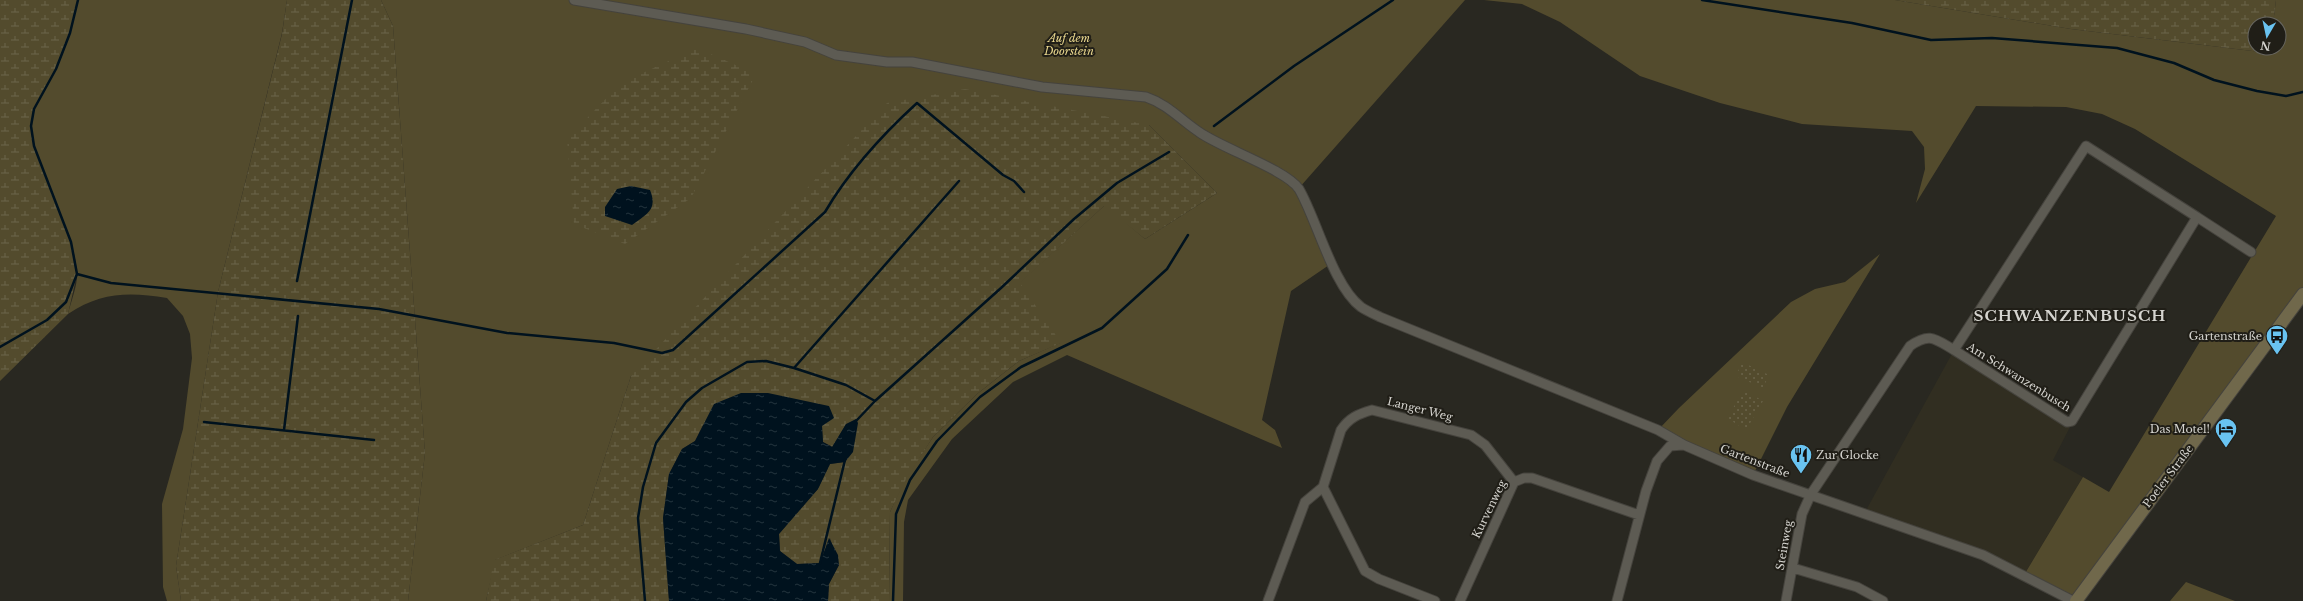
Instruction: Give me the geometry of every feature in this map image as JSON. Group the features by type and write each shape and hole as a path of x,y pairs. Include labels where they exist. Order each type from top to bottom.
{"main road":[{"name":"Poeler Straße","path":"2074,601 2303,294"}],"street":[{"name":"Gartenstraße","path":"574,0 746,29 805,42 836,55 886,62 912,62 1042,87 1146,97 1160,101 1200,133 1288,178 1299,188 1332,263 1347,290 1361,307 1380,317 1658,430 1684,445 1753,475 1983,555 2074,601"},
{"name":"Am Schwanzenbusch","path":"1954,350 2086,146 2251,252"},
{"name":"Am Schwanzenbusch","path":"1811,494 1910,346 1922,338 1933,337 2067,422 2072,421 2197,217"},
{"name":"Langer Weg","path":"1323,487 1341,430 1347,422 1358,414 1372,410 1471,435 1485,445 1514,482"},
{"path":"1617,601 1639,515 1657,460 1670,446 1684,445"},
{"name":"Kurvenweg","path":"1460,601 1514,482 1524,478 1532,478 1639,515"},
{"path":"1268,601 1305,502 1323,487 1365,571 1379,579 1434,601"},
{"name":"Steinweg","path":"1786,601 1802,514 1811,494"},
{"path":"1793,568 1857,588 1883,601"}],"shaded area":[{"path":"1954,350 2067,422 2070,427 2053,460 2083,477 2024,575 1864,514"}],"green space":[{"path":"0,0 78,0 70,33 56,69 34,109 31,126 37,154 71,242 77,274 68,314 0,381"},
{"path":"78,0 287,0 282,33 218,292 176,566 181,601 167,601 163,587 162,504 183,429 192,358 190,334 183,316 167,298 140,295 116,296 92,301 68,314 77,277 74,254 69,235 39,163 34,145 31,127 33,112 56,69 63,52 72,27"},
{"path":"287,0 381,0 393,26 425,453 408,601 181,601 176,566 218,292 282,34"},
{"name":"Auf dem Doorstein","path":"381,0 1465,0 1299,188 1332,263 1291,291 1262,420 1275,430 1282,448 1067,355 1013,382 952,439 908,500 904,522 903,601 889,601 890,512 905,479 933,437 977,394 1019,361 1060,343 1019,283 1105,205 1145,239 1217,193 1149,125 631,376 583,525 495,560 486,601 408,601 425,453 393,26"},
{"path":"1484,0 1895,0 2071,29 2247,50 2247,56 2287,56 2287,16 2274,16 2276,0 2303,0 2303,287 2194,441 2076,601 2024,575 2083,477 2109,492 2276,216 2135,129 2102,114 2066,107 1976,106 1916,203 1925,169 1924,147 1912,131 1802,124 1720,103 1640,76 1560,22 1522,4"},
{"path":"1895,0 2276,0 2274,16 2247,16 2247,50 2071,29"},
{"path":"697,48 756,74 691,198 625,244 574,224 567,139 621,83"},
{"path":"965,89 1149,125 1217,193 1145,239 1104,206 1020,283 1061,343 1019,361 977,394 933,437 906,479 890,512 889,601 828,601 829,584 839,565 830,538 820,563 797,564 780,551 779,534 818,489 830,464 845,462 846,424 833,447 823,442 822,426 703,425 695,441 682,449 669,474 663,518 669,601 486,601 494,560 583,525 631,376 887,103"},
{"path":"1880,254 1787,407 1753,475 1658,430 1679,408 1791,302 1815,289 1845,282"},
{"path":"1742,362 1769,375 1763,388 1736,376"},
{"path":"1744,390 1763,401 1746,430 1727,418"},
{"path":"2186,582 2235,601 2170,601"}],"water":[{"path":"631,186 650,190 653,202 650,211 632,225 605,216 605,207 617,189"},
{"path":"741,393 768,393 829,406 834,418 822,426 823,442 832,447 846,424 856,419 858,423 853,452 845,462 830,464 818,489 779,534 780,551 797,564 820,563 829,538 838,555 839,565 829,584 828,601 669,601 663,518 669,474 682,449 695,441 714,404"}],"waterway":[{"path":"0,347 47,320 66,302 77,274 71,242 34,146 31,126 34,109 56,69 70,33 78,0"},
{"path":"297,281 352,0"},
{"path":"1214,126 1294,66 1393,0"},
{"path":"1702,0 1852,23 1931,40 1992,38 2117,48 2174,63 2214,80 2257,91 2286,96 2303,92"},
{"path":"77,274 111,283 379,309 507,333 614,343 662,353 673,350 825,212 855,168 891,128 917,103 1003,175 1014,181 1024,192"},
{"path":"856,421 875,401 1001,288 1074,219 1117,183 1169,152"},
{"path":"794,368 959,181"},
{"path":"893,601 896,514 910,480 937,441 980,397 1021,367 1102,328 1167,269 1188,235"},
{"path":"284,430 298,316"},
{"path":"645,601 638,518 643,487 656,443 686,402 702,388 747,362 766,361 794,368 846,385 875,401"},
{"path":"204,422 374,440"},
{"path":"820,563 845,460"}],"place":[{"name":"Gartenstraße","path":"2277,356"},
{"name":"Das Motel!","path":"2226,448"},
{"name":"Zur Glocke","path":"1801,474"}],"district":[{"name":"SCHWANZENBUSCH","path":"2070,316"}]}
